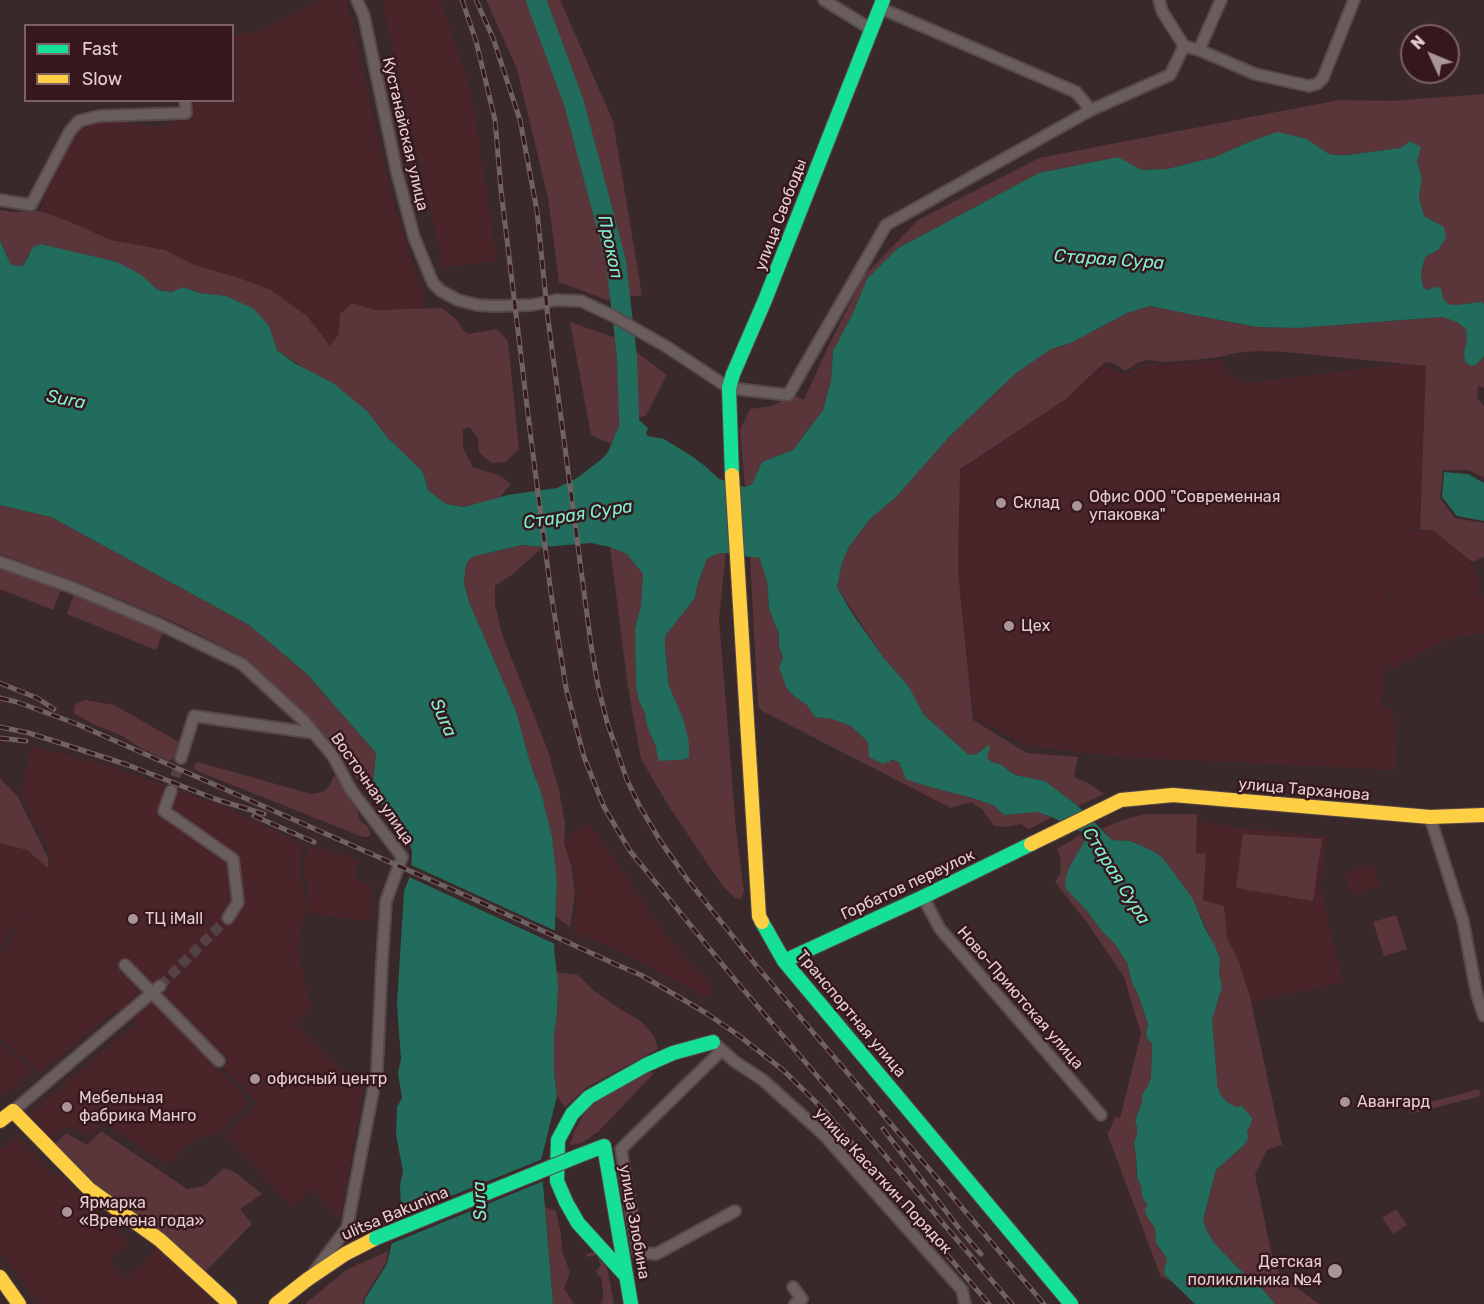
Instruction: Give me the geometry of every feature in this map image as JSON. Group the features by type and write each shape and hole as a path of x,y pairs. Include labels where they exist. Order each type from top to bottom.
{"main road":[{"name":"улица Свободы","path":"730,445 729,388 733,374 769,289 881,4"},
{"name":"Транспортная улица","path":"730,445 759,916 784,961 1071,1304"},
{"name":"улица Тарханова","path":"1045,838 1121,801 1173,795 1430,817 1484,815"},
{"name":"Горбатов переулок","path":"784,961 1045,838"},
{"path":"626,1276 578,1223 566,1202 557,1180 558,1140 572,1114 589,1097 646,1065 673,1053 717,1046"},
{"path":"0,1121 13,1111 89,1189 160,1240 230,1304"},
{"name":"ulitsa Bakunina","path":"276,1304 345,1254 376,1238 604,1146"},
{"name":"улица Злобина","path":"604,1146 631,1304"},
{"path":"0,1277 19,1304"}],"street":[{"name":"Кустанайская улица","path":"357,0 364,16 397,173 414,237 433,283 441,291 458,300 477,305 522,306 556,300 581,301 633,327 729,388"},
{"path":"824,0 872,29"},
{"path":"1158,0 1162,12 1184,46 1255,74 1309,86 1317,84 1323,78 1354,0"},
{"path":"1199,50 1221,0"},
{"path":"881,4 1076,92 1091,110"},
{"path":"729,388 788,395 886,225 1091,110 1170,75 1184,46"},
{"path":"0,200 32,205 70,131 78,121 99,117 186,113 185,102"},
{"name":"Восточная улица","path":"0,562 71,587 159,624 242,664 314,733 333,756 351,790 402,857 386,901 377,1070 347,1228 308,1279"},
{"path":"181,758 194,716 314,733"},
{"path":"171,791 164,810 233,858 238,902 228,918"},
{"path":"1430,817 1463,921 1477,995 1484,1016"},
{"name":"Ново-Приютская улица","path":"923,897 940,929 1101,1115"},
{"path":"125,965 156,989 219,1061"},
{"path":"13,1111 156,989"},
{"path":"717,1046 621,1149 638,1252 656,1254 735,1211"},
{"name":"улица Касаткин Порядок","path":"717,1046 734,1061 763,1080 824,1135 962,1290 965,1304"},
{"path":"793,1287 802,1299 795,1304"}],"shaded area":[{"path":"322,0 346,0 390,189 425,303 425,309 375,310 352,303 340,314 339,334 331,347 322,337 236,277 194,265 165,250 111,240 40,211 45,193 68,146 86,123 122,121 155,127 191,117 189,102 234,102 234,36 260,30"},
{"path":"382,0 440,0 471,91 497,261 444,268"},
{"path":"486,0 560,0 613,121 642,295 607,300 559,282 548,198 517,69"},
{"path":"1484,94 1484,304 1481,302 1448,304 1435,287 1427,290 1423,287 1421,273 1425,257 1438,250 1434,221 1424,217 1419,197 1422,178 1417,161 1420,147 1411,141 1402,148 1347,155 1329,154 1307,139 1249,142 1215,157 1167,169 1142,170 1118,157 1039,173 898,248 867,279 853,313 833,351 831,380 823,410 793,450 762,462 752,484 745,487 740,430 750,409 772,406 793,395 804,400 864,276 918,220 1039,158 1339,100 1391,101"},
{"path":"0,210 40,211 111,240 165,250 194,265 271,290 307,316 330,346 339,334 340,314 352,303 375,310 442,308 469,334 497,329 508,341 519,449 506,462 492,463 479,453 478,438 469,427 463,429 463,448 473,467 501,476 511,484 499,498 464,507 446,504 428,490 423,472 387,437 368,412 277,350 269,326 226,296 199,293 183,287 172,292 157,290 140,274 41,244 28,254 23,266 10,265 0,241"},
{"path":"1150,306 1257,327 1298,328 1442,317 1457,322 1466,329 1465,362 1471,366 1476,365 1484,356 1484,388 1478,385 1477,398 1484,406 1484,478 1469,470 1443,470 1440,498 1455,518 1484,523 1484,557 1472,562 1434,531 1420,529 1426,366 1258,351 1194,360 1164,362 1147,360 1123,370 1110,362 1104,363 1065,400 960,469 958,572 973,720 1027,753 1078,757 1074,777 1104,794 1078,806 1045,781 1015,775 1000,764 992,762 987,758 985,747 977,754 969,755 924,715 909,687 883,657 837,587 842,563 849,547 870,519 896,497 950,436 1015,374 1051,349 1071,343 1127,313"},
{"path":"570,322 619,339 667,375 646,415 624,421 611,444 591,435"},
{"path":"1221,360 1231,375 1243,383 1433,361 1418,529 1396,530 1390,593 1381,704 1393,710 1397,770 1123,757 1028,746 975,718 959,572 961,470 1065,401 1103,367 1113,368 1121,374 1129,373 1148,363 1162,365"},
{"path":"0,505 51,517 249,625 307,674 376,753 373,783 378,800 361,785 347,764 298,707 240,655 174,622 98,590 0,554"},
{"path":"1397,530 1434,531 1473,565 1484,599 1484,633 1448,639 1385,672"},
{"path":"522,545 543,547 513,574 495,586 495,604 502,634 548,751 559,790 565,824 564,844 571,864 575,894 570,927 556,917 557,883 541,792 531,766 516,711 469,602 464,583 466,564 470,559"},
{"path":"610,547 627,554 643,574 641,605 635,629 636,686 660,761 689,758 669,686 665,636 695,598 707,559 716,554 726,553 719,618 736,830 744,891 741,899 735,898 722,885 670,808 641,759 628,687"},
{"path":"750,557 759,557 767,581 769,608 779,633 779,646 787,689 807,705 815,717 832,719 851,726 868,742 870,757 899,762 907,779 993,805 1004,815 1037,812 1052,817 1029,829 1021,824 1007,827 994,826 982,809 971,802 951,808 758,707"},
{"path":"0,566 61,590 53,610 0,589"},
{"path":"74,594 164,630 156,650 67,614"},
{"path":"85,700 114,705 179,742 180,749 173,759 168,761 122,736 93,724 75,714 76,704"},
{"path":"31,746 112,767 223,806 303,844 299,866 306,904 297,948 311,1008 297,1025 363,1090 340,1220 312,1188 291,1207 225,1134 257,1103 223,1067 228,1059 153,988 127,1011 116,1011 39,1072 0,1037 0,960 2,952 45,875 0,949 0,843 27,850 49,868 50,853 21,796"},
{"path":"198,762 311,794 323,792 330,785 333,777 337,776 355,804 360,820 368,827 371,834 363,837 197,771 193,767"},
{"path":"0,778 18,797 48,858 48,868 27,850 0,843"},
{"path":"1147,814 1197,814 1196,853 1206,854 1203,900 1224,906 1227,938 1239,962 1250,997 1282,1145 1267,1150 1255,1175 1272,1256 1280,1275 1319,1304 1275,1304 1259,1285 1239,1269 1214,1243 1203,1220 1216,1170 1243,1146 1252,1118 1227,1102 1217,1085 1212,1020 1222,987 1219,972 1220,959 1193,899 1163,858 1130,841 1112,840 1102,828"},
{"path":"1177,817 1234,827 1327,837 1320,886 1343,982 1240,1005 1221,930 1195,873"},
{"path":"589,823 666,935 715,989 706,997 573,931 578,895 573,864 566,843 568,835"},
{"path":"1084,833 1085,841 1068,870 1066,888 1115,944 1128,965 1132,983 1148,1024 1147,1038 1152,1044 1151,1077 1142,1095 1142,1103 1135,1123 1137,1126 1134,1144 1136,1170 1142,1196 1155,1228 1156,1243 1166,1257 1165,1275 1173,1282 1161,1277 1107,1133 1114,1117 1119,1118 1121,1115 1141,1034 1124,977 1088,924 1055,882 1060,874 1061,859 1057,849"},
{"path":"1243,834 1322,839 1313,901 1236,888"},
{"path":"308,846 350,857 358,863 355,879 371,885 370,922 307,912 308,890 304,868"},
{"path":"1373,863 1380,887 1352,895 1345,872"},
{"path":"1396,915 1407,949 1384,956 1373,922"},
{"path":"556,972 578,975 593,990 641,1021 654,1036 658,1049 587,1087 565,1107 557,1096 554,1073 558,985"},
{"path":"149,996 250,1103 217,1134 193,1140 172,1161 162,1163 104,1122 88,1138 66,1125 49,1143 28,1116 135,1025 131,1012"},
{"path":"0,1043 33,1071 0,1098"},
{"path":"649,1072 654,1073 599,1131 582,1143 570,1145 575,1130 587,1109"},
{"path":"1479,1089 1481,1096 1410,1114 1408,1108"},
{"path":"101,1131 187,1189 204,1186 224,1168 236,1173 262,1194 240,1209 252,1224 206,1271 83,1175 54,1145 66,1133 87,1145"},
{"path":"17,1135 54,1177 59,1173 129,1242 109,1261 126,1279 138,1269 156,1247 216,1304 39,1304 0,1251 0,1150"},
{"path":"545,1207 556,1211 562,1252 570,1272 564,1288 574,1304 553,1304"},
{"path":"1396,1209 1407,1225 1393,1234 1382,1218"},
{"path":"388,1251 386,1263 364,1298 363,1304 305,1304 346,1270"},
{"path":"597,1251 604,1258 614,1304 601,1304 603,1291 601,1278 595,1271 601,1266 597,1255 588,1257 586,1254"}],"water":[{"path":"1277,132 1307,139 1329,154 1337,155 1401,148 1410,141 1421,147 1417,161 1422,178 1419,197 1424,216 1444,227 1446,238 1438,250 1425,257 1421,273 1423,287 1427,290 1435,287 1441,288 1443,299 1448,304 1481,302 1484,304 1484,356 1476,365 1471,366 1465,362 1466,329 1457,322 1442,317 1298,328 1257,327 1150,306 1127,313 1071,343 1051,349 1015,374 950,436 896,497 870,519 849,547 842,563 837,587 883,657 909,687 924,715 969,755 977,754 988,745 990,747 987,758 992,762 1000,764 1015,775 1045,781 1078,806 1112,840 1130,841 1163,858 1193,899 1220,959 1219,972 1222,987 1212,1020 1217,1085 1227,1102 1236,1107 1242,1106 1252,1118 1247,1132 1248,1139 1216,1170 1203,1220 1214,1243 1239,1269 1259,1285 1275,1304 1195,1304 1165,1275 1166,1257 1156,1243 1155,1228 1145,1211 1147,1205 1137,1178 1134,1143 1137,1134 1135,1123 1142,1103 1142,1095 1151,1077 1152,1044 1147,1038 1148,1024 1132,983 1128,965 1115,944 1066,889 1068,870 1085,841 1084,833 1037,812 1004,815 993,805 906,779 899,762 892,760 883,764 869,757 868,742 851,726 832,719 815,717 807,705 787,689 779,667 783,658 779,646 779,633 769,608 767,581 759,557 726,553 716,554 707,559 695,598 665,636 669,686 684,721 689,744 689,758 659,761 636,686 635,629 641,605 643,574 627,554 591,543 543,547 522,545 475,556 466,564 464,583 469,602 516,711 552,837 557,883 554,949 558,985 554,1073 557,1096 541,1160 553,1304 364,1304 387,1264 401,1204 400,1185 403,1171 396,1135 397,1107 402,1098 398,1073 401,1059 397,1004 404,891 411,874 412,851 407,836 400,823 378,800 373,783 376,753 307,674 249,625 51,517 0,505 0,241 11,265 23,266 33,247 41,244 117,262 140,274 158,290 172,292 183,287 199,293 226,296 254,309 269,326 277,350 296,364 333,383 368,412 387,437 423,472 428,490 446,504 464,507 508,495 557,488 577,478 603,458 624,421 634,420 639,420 648,428 646,434 648,436 664,439 693,457 719,479 745,487 752,484 762,462 793,450 823,410 831,380 833,351 853,313 867,279 898,248 1039,173 1118,157 1142,170 1167,169 1215,157"},
{"path":"1444,472 1468,474 1484,483 1484,521 1457,516 1442,497"}],"pier":[{"path":"409,864 558,932 557,945 407,876"},
{"path":"545,1158 546,1180 388,1245 394,1219"}],"waterway":[{"name":"Прокоп","path":"536,0 574,103 616,262 627,357 630,446"}],"tunnel":[{"path":"171,791 181,758"},
{"path":"160,986 228,918"}],"railway":[{"path":"462,0 476,41 495,120 501,190 531,439 566,688 584,757 604,807 630,851 736,981 1012,1304"},
{"path":"476,0 493,38 520,120 537,211 548,319 591,645 607,722 627,780 661,842 687,879 755,964 1044,1304"},
{"path":"0,683 37,698 54,709"},
{"path":"0,698 77,724 469,897 641,975 706,1013 783,1070 824,1110 989,1304"},
{"path":"0,727 29,733 128,765 215,799 264,814"},
{"path":"0,738 26,741"},
{"path":"254,816 314,842"},
{"path":"883,1129 981,1254"}],"traffic: fast":[{"path":"732,475 729,388 733,374 765,300 883,0"},
{"path":"784,961 1031,844"},
{"path":"762,922 784,961 1071,1304"},
{"path":"626,1276 578,1223 566,1202 557,1181 558,1140 572,1114 589,1097 646,1065 673,1053 713,1042"},
{"path":"578,1156 604,1146 631,1304"},
{"path":"376,1238 578,1156"}],"traffic: slow":[{"path":"732,475 759,916 762,922"},
{"path":"1031,844 1121,800 1173,795 1430,817 1484,815"},
{"path":"0,1121 13,1111 89,1189 160,1240 230,1304"},
{"path":"276,1304 345,1254 376,1238"},
{"path":"0,1277 19,1304"}],"place":[{"name":"Склад","path":"1001,503"},
{"name":"Офис ООО \"Современная упаковка\"","path":"1077,506"},
{"name":"Цех","path":"1009,626"},
{"name":"ТЦ iMall","path":"133,919"},
{"name":"офисный центр","path":"255,1079"},
{"name":"Авангард","path":"1345,1102"},
{"name":"Мебельная фабрика Манго","path":"67,1107"},
{"name":"Ярмарка «Времена года»","path":"67,1212"},
{"name":"Детская поликлиника №4","path":"1335,1271"}],"water label":[{"name":"Старая Сура","path":"1109,260"},
{"name":"Sura","path":"66,400"},
{"name":"Старая Сура","path":"578,515"},
{"name":"Sura","path":"443,718"},
{"name":"Старая Сура","path":"1116,876"},
{"name":"Sura","path":"480,1201"}]}
